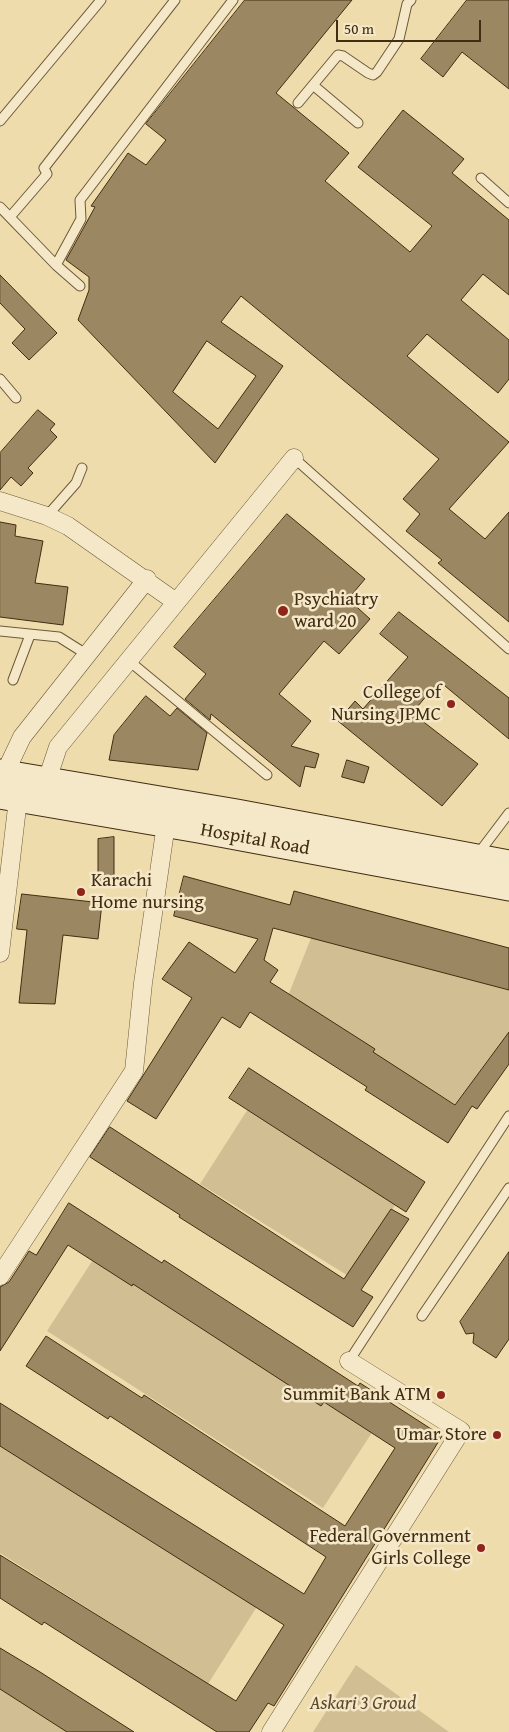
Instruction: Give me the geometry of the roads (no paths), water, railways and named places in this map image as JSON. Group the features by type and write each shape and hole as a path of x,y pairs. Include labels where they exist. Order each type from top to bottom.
{"main road":[{"name":"Hospital Road","path":"6,785 47,780 237,812 509,864"},
{"name":"Hospital Road","path":"6,785 166,824 509,888"}],"street":[{"path":"47,780 58,747 294,458"},
{"path":"0,501 46,516 68,526 147,579 176,602"},
{"path":"0,953 6,785 22,737 147,579"},
{"path":"0,1276 134,1071 143,983 166,824"},
{"path":"271,1732 461,1431 349,1361"}],"lane":[{"path":"0,121 101,0"},
{"path":"10,217 47,174 44,168 175,0"},
{"path":"56,265 81,219 80,200 233,0"},
{"path":"298,103 338,55 343,56 372,75 377,72 399,39 406,1"},
{"path":"313,85 358,123"},
{"path":"481,178 509,203"},
{"path":"0,207 56,265 80,286"},
{"path":"0,378 16,398"},
{"path":"294,458 509,649"},
{"path":"46,516 76,483 82,468"},
{"path":"0,631 65,639 86,654"},
{"path":"13,680 30,634"},
{"path":"128,660 267,775"},
{"path":"476,857 509,813"},
{"path":"349,1361 509,1116"},
{"path":"422,1316 509,1188"}],"place":[{"name":"Psychiatry ward 20","path":"283,611"},
{"name":"College of Nursing JPMC","path":"451,704"},
{"name":"Karachi Home nursing","path":"81,892"},
{"name":"Summit Bank ATM","path":"441,1395"},
{"name":"Umar Store","path":"497,1435"},
{"name":"Federal Government Girls College","path":"481,1548"}],"park label":[{"name":"Askari 3 Groud","path":"363,1704"}]}
